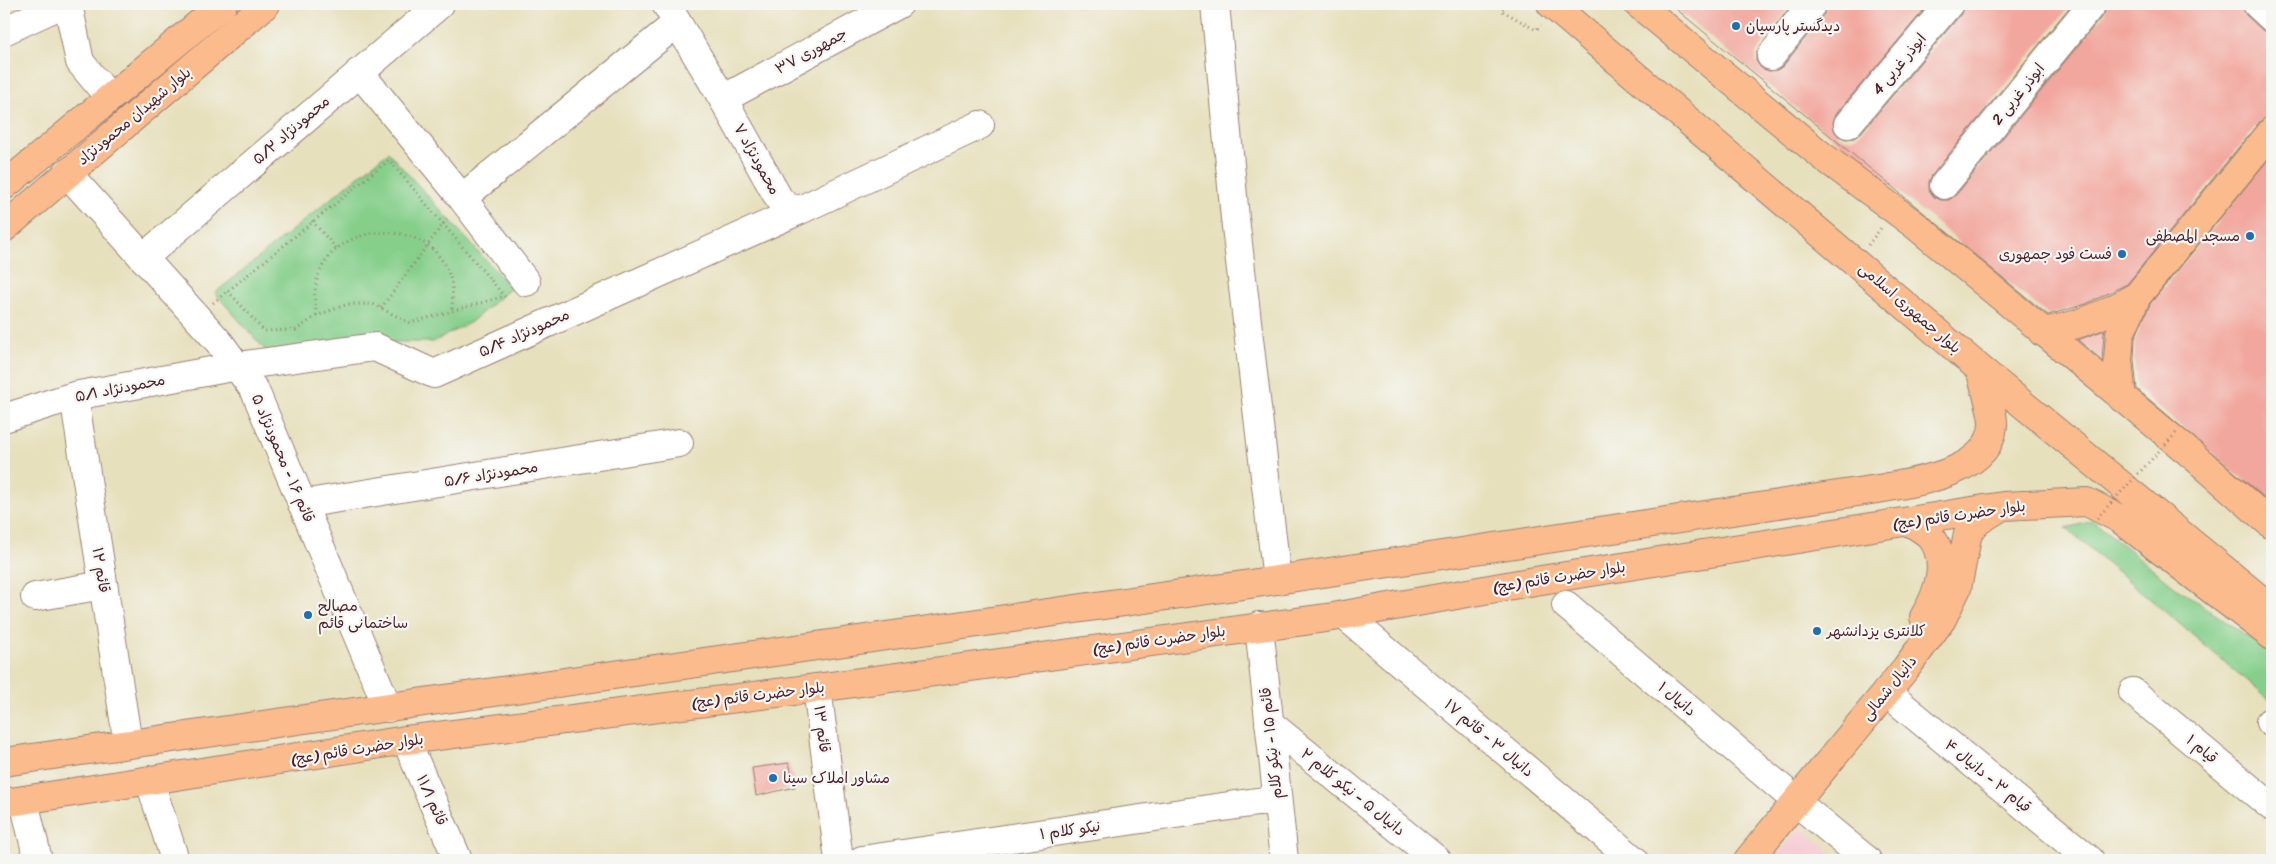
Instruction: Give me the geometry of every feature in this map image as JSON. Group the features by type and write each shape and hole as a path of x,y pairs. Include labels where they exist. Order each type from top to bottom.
{"main road":[{"name":"بلوار شهیدان محمودنژاد","path":"4,186 223,4"},
{"name":"بلوار شهیدان محمودنژاد","path":"4,228 266,4"},
{"name":"بلوار جمهوری اسلامی","path":"1551,4 1980,369 2272,609"},
{"path":"1638,4 1822,155 1896,211 2272,525"},
{"path":"2122,398 2118,360 2120,334 2137,296 2272,131"},
{"path":"2042,332 2072,328 2099,317 2137,296"},
{"path":"4,762 1250,584 1884,488 1941,477 1969,462 1988,446 1993,424 1980,369"},
{"name":"بلوار حضرت قائم (عج)","path":"14,802 406,740 817,688 1344,615 1535,581 2003,506 2087,502 2120,520 2272,636"},
{"name":"دانیال شمالی","path":"1748,860 1792,797 1896,661 1924,631 1942,619 1957,588 1968,533 1978,521 2003,506"},
{"name":"دانیال شمالی","path":"1731,860 1792,797 1886,692 1924,631 1942,572 1938,550 1930,536 1909,521"},
{"path":"1250,584 1259,626"},
{"path":"388,708 406,740"}],"street":[{"path":"4,31 62,4"},
{"path":"68,4 80,62 109,97"},
{"name":"محمودنژاد ۵/۲","path":"143,258 440,4"},
{"name":"جمهوری ۳۷","path":"723,99 899,4"},
{"path":"1215,4 1235,218 1277,580"},
{"path":"1771,56 1812,4"},
{"name":"ابوذر غربی 4","path":"1848,124 1949,4"},
{"name":"ابوذر غربی 2","path":"1944,185 2092,4"},
{"path":"2257,4 2272,18"},
{"path":"462,198 671,13"},
{"name":"محمودنژاد ۷","path":"671,13 723,99 779,199 787,207 800,210"},
{"path":"359,72 462,198 516,289"},
{"path":"800,210 980,125"},
{"name":"قائم ۱۶ - محمودنژاد ۵","path":"67,173 197,316 238,366 255,391 388,708"},
{"name":"محمودنژاد ۵/۴","path":"238,366 375,347 434,374 800,210"},
{"name":"محمودنژاد ۵/۱","path":"4,418 74,396 238,366"},
{"name":"قائم ۱۲","path":"74,396 128,744"},
{"name":"محمودنژاد ۵/۶","path":"302,504 679,443"},
{"path":"35,597 103,585"},
{"name":"دانیال ۱","path":"1566,605 1867,860"},
{"name":"دانیال ۳ - قائم ۱۷","path":"1344,615 1634,860"},
{"name":"قائم ۱۵ - نیکو کلام","path":"1259,626 1284,860"},
{"name":"قائم ۱۳","path":"817,688 839,860"},
{"name":"قیام ۳ - دانیال ۴","path":"1886,692 2090,860"},
{"name":"قیام ۱","path":"2133,692 2272,807"},
{"name":"دانیال ۵ - نیکو کلام ۲","path":"1269,723 1437,860"},
{"name":"قائم ۱۱/۱","path":"406,740 458,860"},
{"path":"150,782 175,860"},
{"name":"نیکو کلام ۱","path":"862,860 1277,799"},
{"path":"14,802 38,860"}],"path":[{"path":"1506,4 1501,10 1536,30"},
{"path":"197,316 389,160 443,223 516,289 410,323 373,304 348,304 316,316 296,330 264,331 228,291"},
{"path":"381,308 462,198"},
{"path":"1855,261 1896,211"},
{"path":"312,221 337,249"},
{"path":"316,316 315,292 322,268 337,249 357,236 381,231 405,234 426,245 443,263 452,285 452,310"},
{"path":"2097,518 2177,432"}],"shaded area":[{"path":"1800,827 1840,860 1772,860"}],"green space":[{"path":"388,152 511,288 471,322 433,342 330,342 267,352 215,293"},
{"path":"2093,521 2177,588 2272,653 2272,702 2066,528"}],"building":[{"name":"فست فود جمهوری","path":"1670,4 1792,4 1756,53 1756,61 1761,68 1769,71 1777,70 1783,66 1824,14 1827,4 1929,4 1836,114 1833,122 1834,130 1838,136 1846,139 1854,138 1860,134 1961,14 1964,4 2072,4 1932,175 1929,182 1929,190 1934,197 1941,200 1949,200 1956,195 2104,14 2107,4 2242,4 2246,15 2262,30 2272,33 2272,116 2260,121 2127,284 2086,304 2048,315"},
{"path":"2272,155 2272,504 2137,389 2134,360 2135,338 2150,304"},
{"path":"2105,330 2104,333 2102,360 2078,340"},
{"name":"مشاور املاک سینا","path":"789,763 795,787 756,796 752,768"}],"place":[{"name":"دیدگستر پارسیان","path":"1736,26"},
{"name":"مسجد المصطفی","path":"2250,236"},
{"name":"فست فود جمهوری","path":"2122,254"},
{"name":"مصالح ساختمانی قائم","path":"308,615"},
{"name":"کلانتری یزدانشهر","path":"1817,631"},
{"name":"مشاور املاک سینا","path":"773,778"}]}
